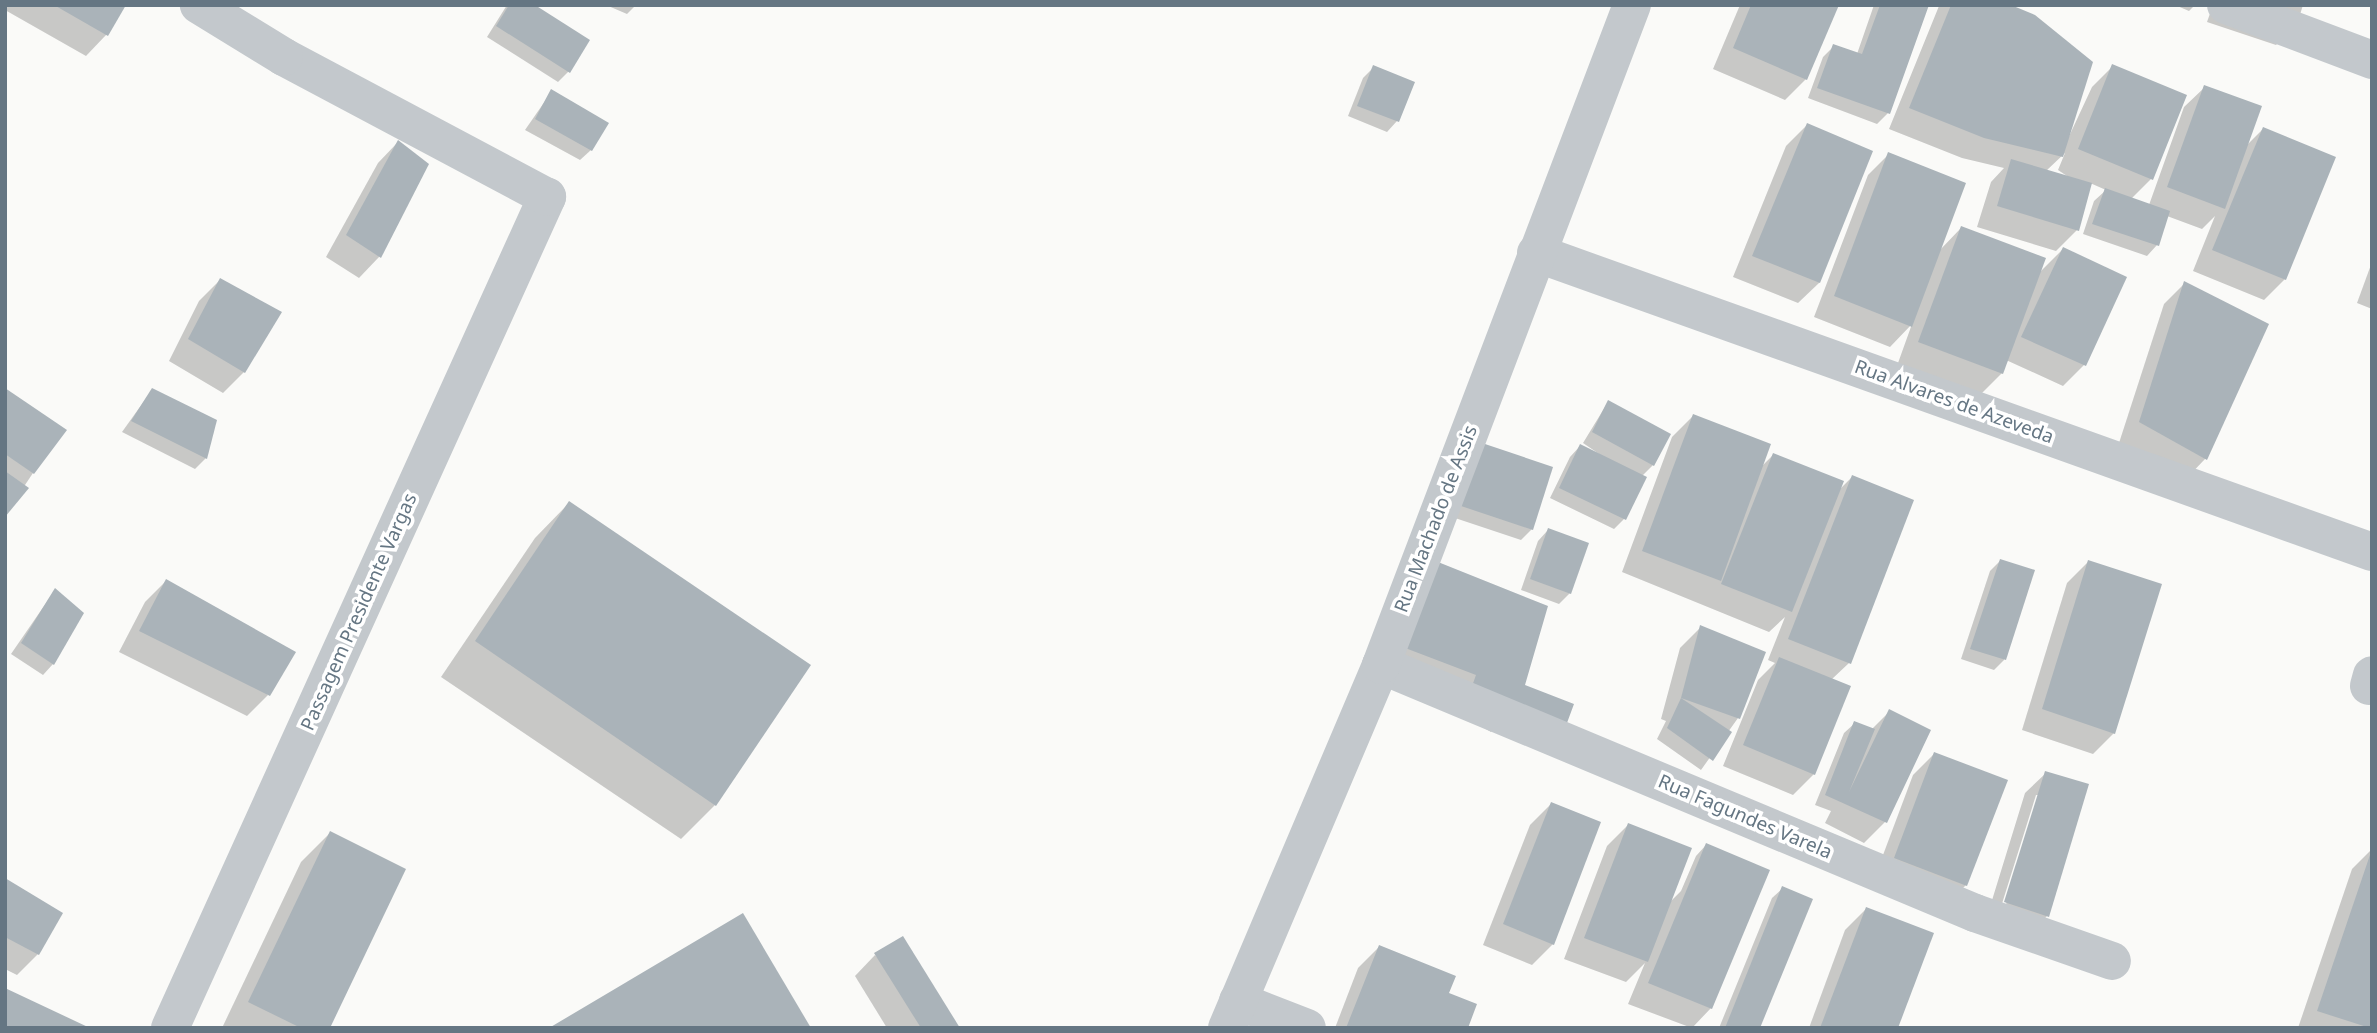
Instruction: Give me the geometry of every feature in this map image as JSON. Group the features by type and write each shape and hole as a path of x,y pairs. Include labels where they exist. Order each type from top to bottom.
{"street":[{"name":"Passagem Presidente Vargas","path":"170,1028 547,197 284,57 199,5"},
{"name":"Rua Machado de Assis","path":"1233,1014 1381,665 1632,5"},
{"path":"2226,5 2372,60"},
{"name":"Rua Alvares de Azeveda","path":"1536,253 2372,552"},
{"name":"Rua Fagundes Varela","path":"1381,665 1975,913 2112,961"},
{"path":"1233,1014 1307,1028"}],"building":[{"path":"54,5 126,5 108,36"},
{"path":"509,5 535,5 590,40 570,73 496,26"},
{"path":"1751,5 1839,5 1807,80 1733,48"},
{"path":"1880,5 1929,5 1890,114 1817,88 1833,44 1862,54"},
{"path":"1951,5 2011,5 2035,15 2093,62 2063,157 1984,138 1909,108"},
{"path":"2112,64 2187,95 2153,180 2078,149"},
{"path":"1373,65 1415,82 1399,122 1357,106"},
{"path":"2204,85 2262,106 2225,209 2167,187"},
{"path":"551,89 609,123 592,151 535,119"},
{"path":"1807,123 1873,151 1820,283 1752,256"},
{"path":"2263,127 2336,157 2286,280 2212,250"},
{"path":"398,140 429,164 381,258 346,235"},
{"path":"1888,152 1966,183 1912,327 1834,296"},
{"path":"2011,159 2092,183 2079,231 1997,206"},
{"path":"2105,188 2170,211 2159,246 2092,224"},
{"path":"1961,226 2046,258 2003,374 1918,342"},
{"path":"2063,247 2127,277 2086,366 2021,337"},
{"path":"220,278 282,312 245,373 188,339"},
{"path":"2184,281 2269,324 2207,460 2139,422"},
{"path":"5,388 67,430 34,474 5,454"},
{"path":"152,388 217,420 207,459 131,421"},
{"path":"1608,400 1671,434 1654,466 1592,432"},
{"path":"1693,414 1771,444 1721,581 1642,551"},
{"path":"1482,443 1553,467 1533,530 1461,506"},
{"path":"1580,444 1647,477 1626,520 1559,488"},
{"path":"1773,453 1844,481 1792,612 1721,584"},
{"path":"5,471 29,488 5,517"},
{"path":"1852,475 1914,500 1851,664 1788,639"},
{"path":"569,501 811,665 716,806 475,641"},
{"path":"1548,528 1589,543 1571,594 1530,579"},
{"path":"2000,559 2035,570 2006,660 1970,649"},
{"path":"1433,560 1548,606 1525,685 1574,704 1564,731 1471,689 1476,675 1400,646"},
{"path":"2088,560 2162,584 2115,734 2042,709"},
{"path":"166,579 296,652 270,696 139,631"},
{"path":"55,588 84,613 54,665 21,643"},
{"path":"1700,625 1766,652 1740,719 1681,698"},
{"path":"1779,657 1851,686 1815,775 1743,745"},
{"path":"1681,698 1732,732 1713,761 1667,728"},
{"path":"1889,709 1931,730 1887,823 1825,795 1854,721 1875,729 1849,792"},
{"path":"1934,752 2008,780 1967,886 1894,858"},
{"path":"2045,771 2089,784 2049,917 2004,902"},
{"path":"1551,802 1601,822 1554,945 1503,924"},
{"path":"1628,823 1692,848 1648,962 1584,938"},
{"path":"330,831 406,869 330,1028 301,1028 248,1002"},
{"path":"1706,843 1770,870 1712,1009 1648,983"},
{"path":"2372,849 2372,1028 2370,1028 2317,1011"},
{"path":"5,878 63,913 39,955 5,937"},
{"path":"1782,886 1813,899 1760,1028 1725,1028"},
{"path":"1866,907 1934,933 1898,1028 1820,1028"},
{"path":"743,913 811,1028 549,1028"},
{"path":"903,936 960,1028 921,1028 874,953"},
{"path":"1379,945 1456,976 1449,993 1477,1004 1468,1028 1346,1028"},
{"path":"5,988 90,1028 5,1028"}]}
